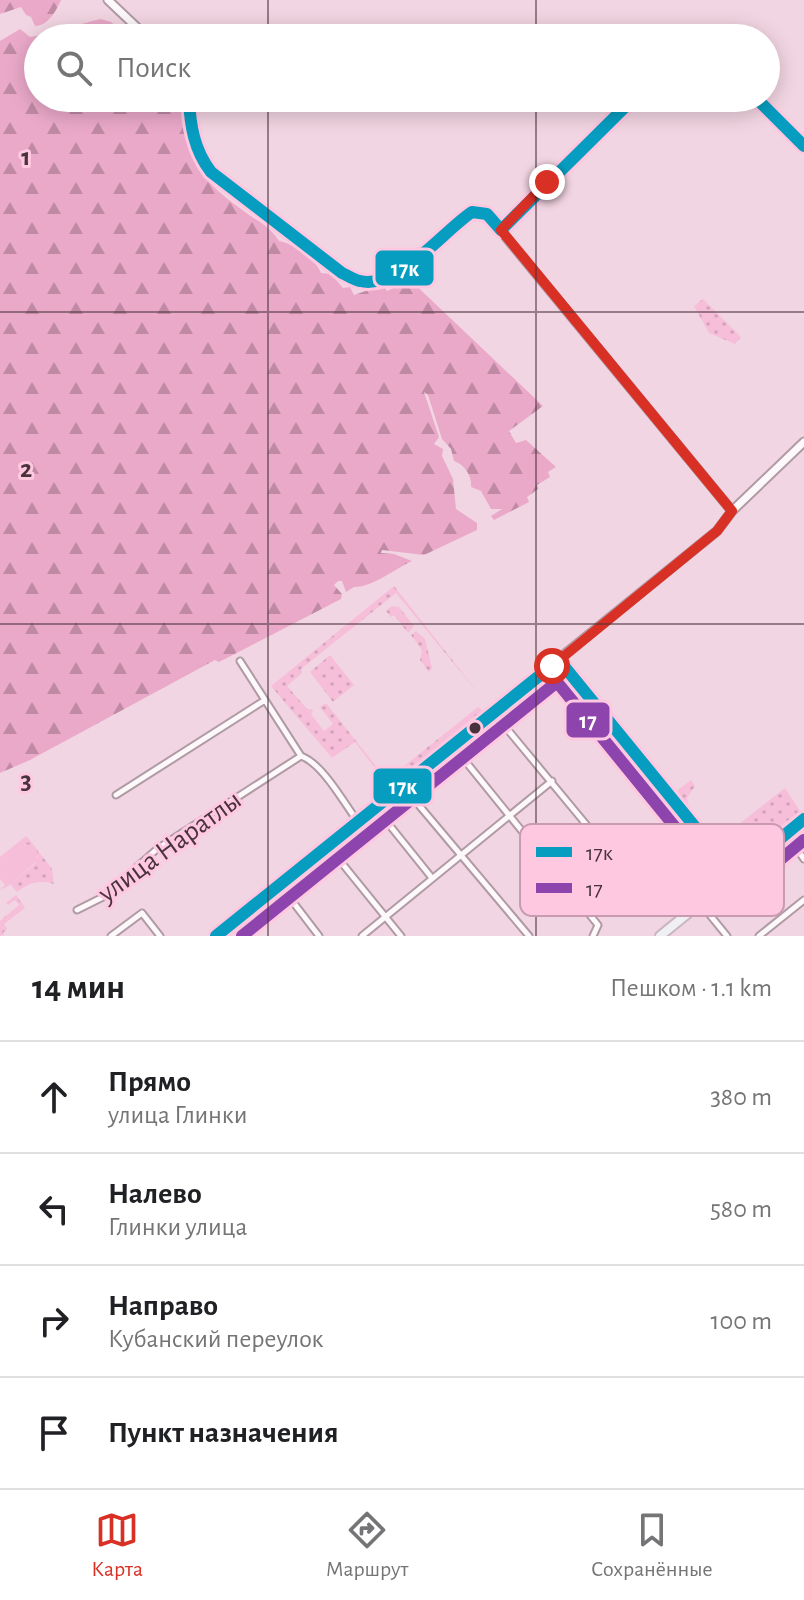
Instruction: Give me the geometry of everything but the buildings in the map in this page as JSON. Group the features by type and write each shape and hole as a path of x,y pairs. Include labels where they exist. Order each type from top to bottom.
{"main road":[{"path":"108,0 133,24"},
{"path":"190,112 192,133 211,172 319,257 354,280 376,281 398,273 467,214 477,211 487,214 732,511"},
{"path":"501,230 620,112"},
{"path":"770,112 804,146"},
{"path":"216,936 717,531 732,511 804,442"},
{"path":"559,660 692,824"},
{"path":"552,666 680,824"},
{"path":"786,834 804,819"},
{"path":"660,936 686,916"}],"street":[{"path":"240,661 301,756 314,764 358,822"},
{"path":"536,678 538,689 503,724 586,824"},
{"path":"116,795 265,700"},
{"name":"улица Наратлы","path":"77,910 103,897 157,849 301,756"},
{"path":"520,828 462,757 412,797 529,936"},
{"path":"362,936 552,781"},
{"path":"378,805 387,822 432,878"},
{"path":"786,834 804,859"},
{"path":"328,846 401,936"},
{"path":"280,885 319,936"},
{"path":"759,936 804,900"},
{"path":"111,936 142,913 160,936"},
{"path":"591,916 598,925 593,936"},
{"path":"711,916 727,936"}],"shaded area":[{"path":"703,299 741,337 735,344 709,333 694,306"},
{"path":"394,586 483,699 396,593 301,669 302,673 287,686 308,710 313,711 311,714 324,731 333,724 320,707 326,703 384,780 355,742 332,758 271,686"},
{"path":"392,606 399,607 414,626 408,633 394,615 391,617 386,611"},
{"path":"416,631 425,639 432,668 429,672 420,660 422,650 411,635"},
{"path":"330,655 354,685 333,702 310,672"},
{"path":"478,707 483,716 416,771 395,784 393,775"},
{"path":"691,780 695,786 687,798 688,805 702,824 698,824 675,792"},
{"path":"785,788 800,811 784,824 739,824"},
{"path":"26,836 29,839 24,844 32,845 37,851 37,861 0,890 5,885 0,879 0,857"},
{"path":"29,839 52,869 54,884 34,883 17,892 10,884 35,864 38,857 34,847 23,844"},
{"path":"16,895 25,908 4,924 7,929 0,936 0,921 19,905 15,900 8,905 6,903"}],"green space":[{"path":"0,0 61,0 48,21 42,24 34,24 21,7 0,14"},
{"path":"101,19 113,24 83,24"},
{"path":"20,29 24,32 24,112 183,112 189,149 203,174 279,241 304,253 321,273 331,274 343,288 350,287 354,295 380,286 387,291 401,284 406,276 543,406 509,431 516,443 526,440 556,467 548,472 550,477 537,485 538,489 527,497 529,502 494,520 491,516 502,509 491,509 481,491 471,487 467,471 454,461 451,449 442,439 428,395 424,392 439,437 434,444 443,449 442,456 453,479 456,509 477,523 477,530 424,555 382,550 381,553 412,561 346,592 342,581 338,581 334,585 342,594 341,599 219,662 215,660 30,760 0,773 0,41"}],"transit line":[{"name":"17к","path":"190,112 194,137 211,172 342,273 358,280 374,281 404,268 472,212 487,214 501,230 620,112"},
{"name":"17к","path":"770,112 804,146"},
{"name":"17к","path":"216,936 559,660 693,824"},
{"name":"17","path":"242,936 557,682 673,824"},
{"name":"17к","path":"784,836 804,819"},
{"name":"17","path":"784,857 804,840"}],"route":[{"path":"547,182 501,230 732,511 717,531 552,666"}]}
